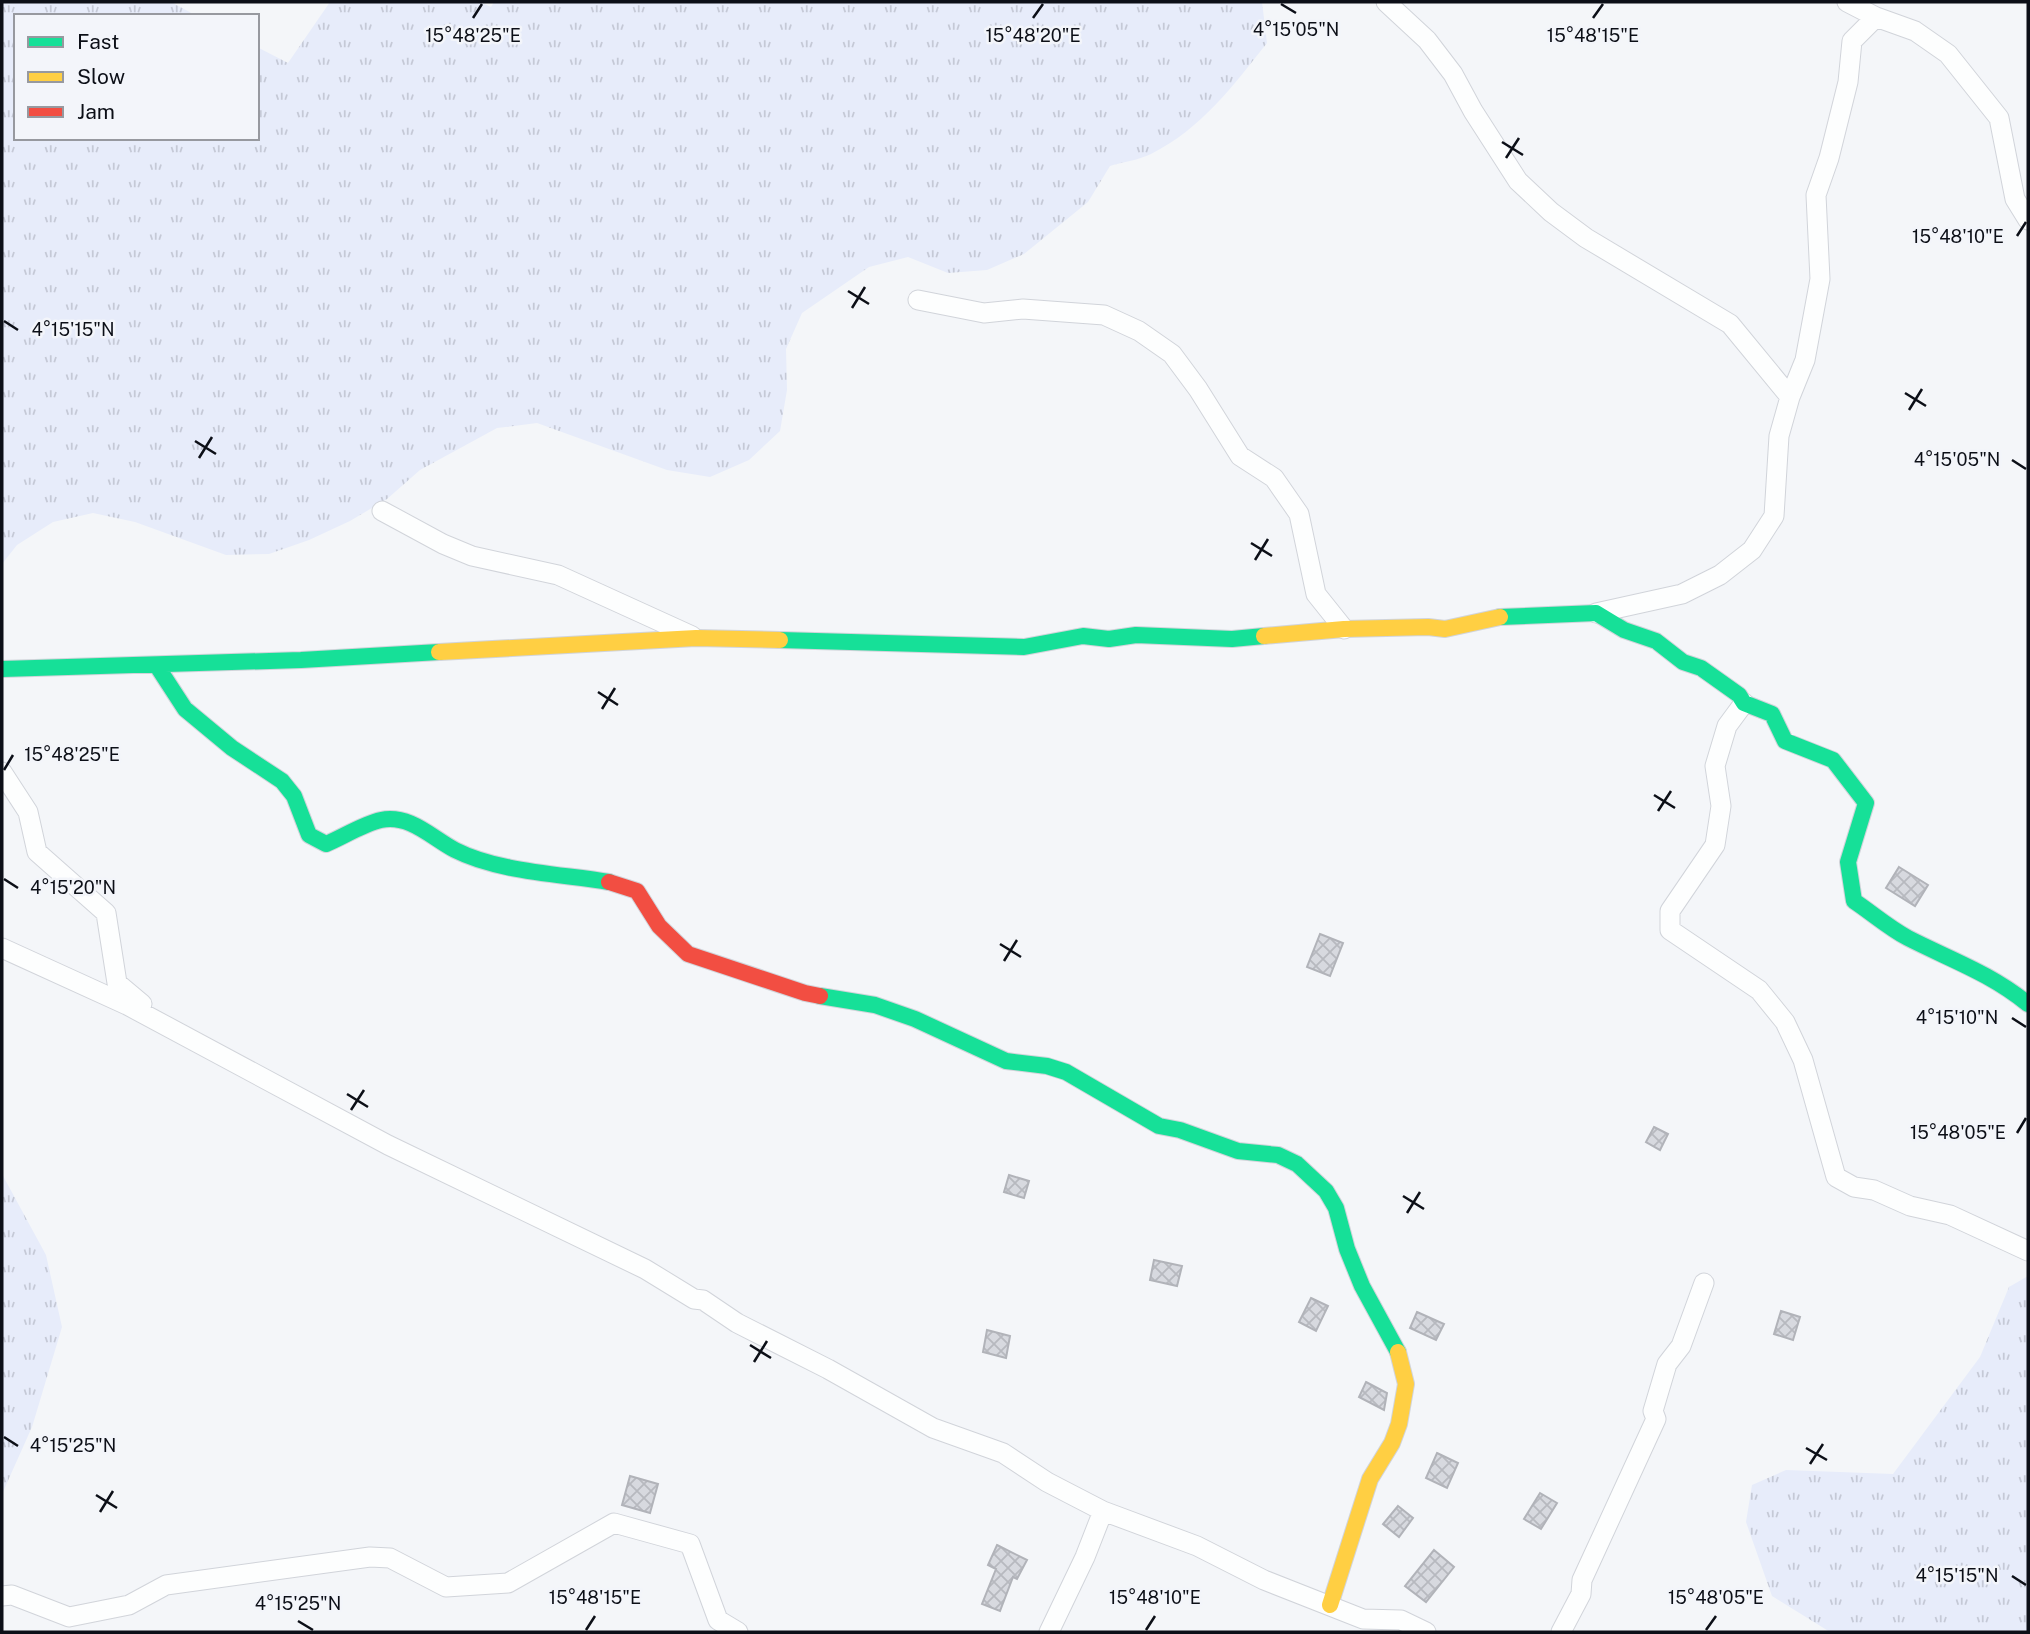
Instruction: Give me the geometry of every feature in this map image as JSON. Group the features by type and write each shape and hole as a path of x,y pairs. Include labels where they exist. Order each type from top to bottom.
{"street":[{"path":"1386,2 1427,40 1454,74 1473,111 1518,181 1551,212 1586,238 1730,324 1790,397"},
{"path":"1847,2 1876,17 1915,31 1948,54 1999,118 2015,199 2028,220"},
{"path":"2,669 328,659 696,638 1024,647 1083,636 1109,639 1136,635 1232,639 1344,629 1446,629 1495,617 1596,613 1682,594 1720,575 1752,550 1774,516 1779,436 1790,397 1805,360 1820,279 1816,195 1829,158 1849,82 1852,41 1876,17"},
{"path":"918,300 984,313 1023,309 1104,315 1139,331 1172,354 1198,389 1240,456 1275,478 1299,514 1316,594 1344,629"},
{"path":"382,511 472,556 558,575 696,638"},
{"path":"1596,613 1625,630 1656,641 1683,662 1701,668 1739,695 1744,703 1772,714 1785,741 1833,760 1866,803 1848,862 1854,901 1906,937 1969,965 2011,990 2028,1004"},
{"path":"157,666 185,709 232,748 282,781 294,796 309,835 326,844 382,820 402,822 422,828 455,850 494,864 617,883 637,891 659,926 688,954 805,993 876,1005 915,1019 1006,1061 1047,1066 1066,1072 1159,1126 1180,1130 1238,1151 1278,1155 1297,1164 1326,1191 1336,1208 1347,1249 1362,1286 1393,1340 1406,1384 1399,1424 1392,1443 1370,1479 1331,1605"},
{"path":"1744,703 1727,726 1715,766 1721,806 1715,845 1670,911 1670,930 1759,990 1785,1023 1803,1060 1836,1177 1910,1206 1950,1216 2028,1251"},
{"path":"2,772 28,812 37,852 106,914 117,983 143,1005 146,1015"},
{"path":"2,948 146,1015 388,1145 645,1269 694,1299 703,1300 737,1323 828,1369 933,1428 1003,1453 1047,1482 1103,1511 1197,1546 1265,1580 1363,1619 1401,1620 1426,1632"},
{"path":"1561,1632 1581,1594 1582,1580 1656,1419 1653,1412 1667,1364 1681,1346 1704,1283"},
{"path":"1049,1632 1085,1557 1103,1511"},
{"path":"2,1596 12,1595 69,1618 129,1605 166,1586 370,1557 390,1558 446,1587 508,1583 614,1523 690,1544 718,1620 738,1632"}],"green space":[{"path":"2,2 171,2 193,14 14,14 14,140 259,140 259,48 288,63 330,2 480,2 491,7 494,2 1262,2 1267,43 1215,105 1169,144 1151,154 1110,166 1088,202 1024,254 987,270 948,273 908,257 869,267 802,313 786,349 787,390 780,431 749,460 710,477 667,470 537,423 497,428 420,470 387,499 350,521 309,540 269,554 226,555 135,522 93,513 53,522 17,545 2,564"},
{"path":"2,1174 46,1255 62,1327 32,1427 2,1494"},
{"path":"2028,1276 2028,1632 1830,1632 1772,1596 1746,1522 1752,1485 1786,1470 1893,1474 1980,1357 2009,1287"}],"building":[{"path":"1899,867 1928,885 1915,906 1886,888"},
{"path":"1320,934 1343,943 1330,976 1307,967"},
{"path":"1654,1127 1668,1134 1660,1150 1646,1142"},
{"path":"1009,1175 1029,1181 1024,1198 1004,1192"},
{"path":"1154,1260 1182,1266 1177,1286 1150,1280"},
{"path":"1311,1298 1328,1306 1316,1331 1299,1322"},
{"path":"1781,1311 1800,1317 1793,1340 1774,1334"},
{"path":"1417,1312 1444,1324 1436,1340 1410,1328"},
{"path":"987,1330 1010,1336 1006,1358 983,1352"},
{"path":"1366,1382 1387,1393 1384,1410 1359,1397"},
{"path":"1437,1453 1458,1463 1447,1488 1426,1478"},
{"path":"630,1476 658,1484 650,1513 622,1505"},
{"path":"1540,1493 1557,1503 1541,1529 1524,1519"},
{"path":"1398,1506 1413,1518 1399,1537 1383,1524"},
{"path":"997,1545 1027,1560 1017,1579 1013,1577 1000,1611 982,1604 996,1569 988,1565"},
{"path":"1434,1550 1454,1567 1426,1602 1405,1586"}],"traffic: fast":[{"path":"1500,617 1596,613 1624,630 1656,641 1683,662 1701,668 1739,695 1744,703 1772,714 1785,741 1833,760 1866,803 1848,862 1854,901 1901,934 1985,975 2028,1004"},
{"path":"780,640 1024,647 1083,636 1109,639 1136,635 1232,639 1264,636"},
{"path":"2,669 301,660 439,652"},
{"path":"157,666 185,709 232,748 282,781 294,796 309,835 326,844 367,824 381,820 402,820 455,850 490,863 609,882"},
{"path":"820,996 875,1005 915,1019 1006,1061 1047,1066 1066,1072 1159,1126 1180,1130 1238,1151 1278,1155 1297,1164 1326,1191 1336,1208 1347,1249 1362,1286 1398,1352"}],"traffic: slow":[{"path":"1264,636 1344,629 1445,629 1500,617"},
{"path":"439,652 696,638 780,640"},
{"path":"1330,1605 1370,1479 1392,1443 1399,1424 1406,1384 1398,1352"}],"traffic: jam":[{"path":"609,882 637,891 659,926 688,954 820,996"}]}
